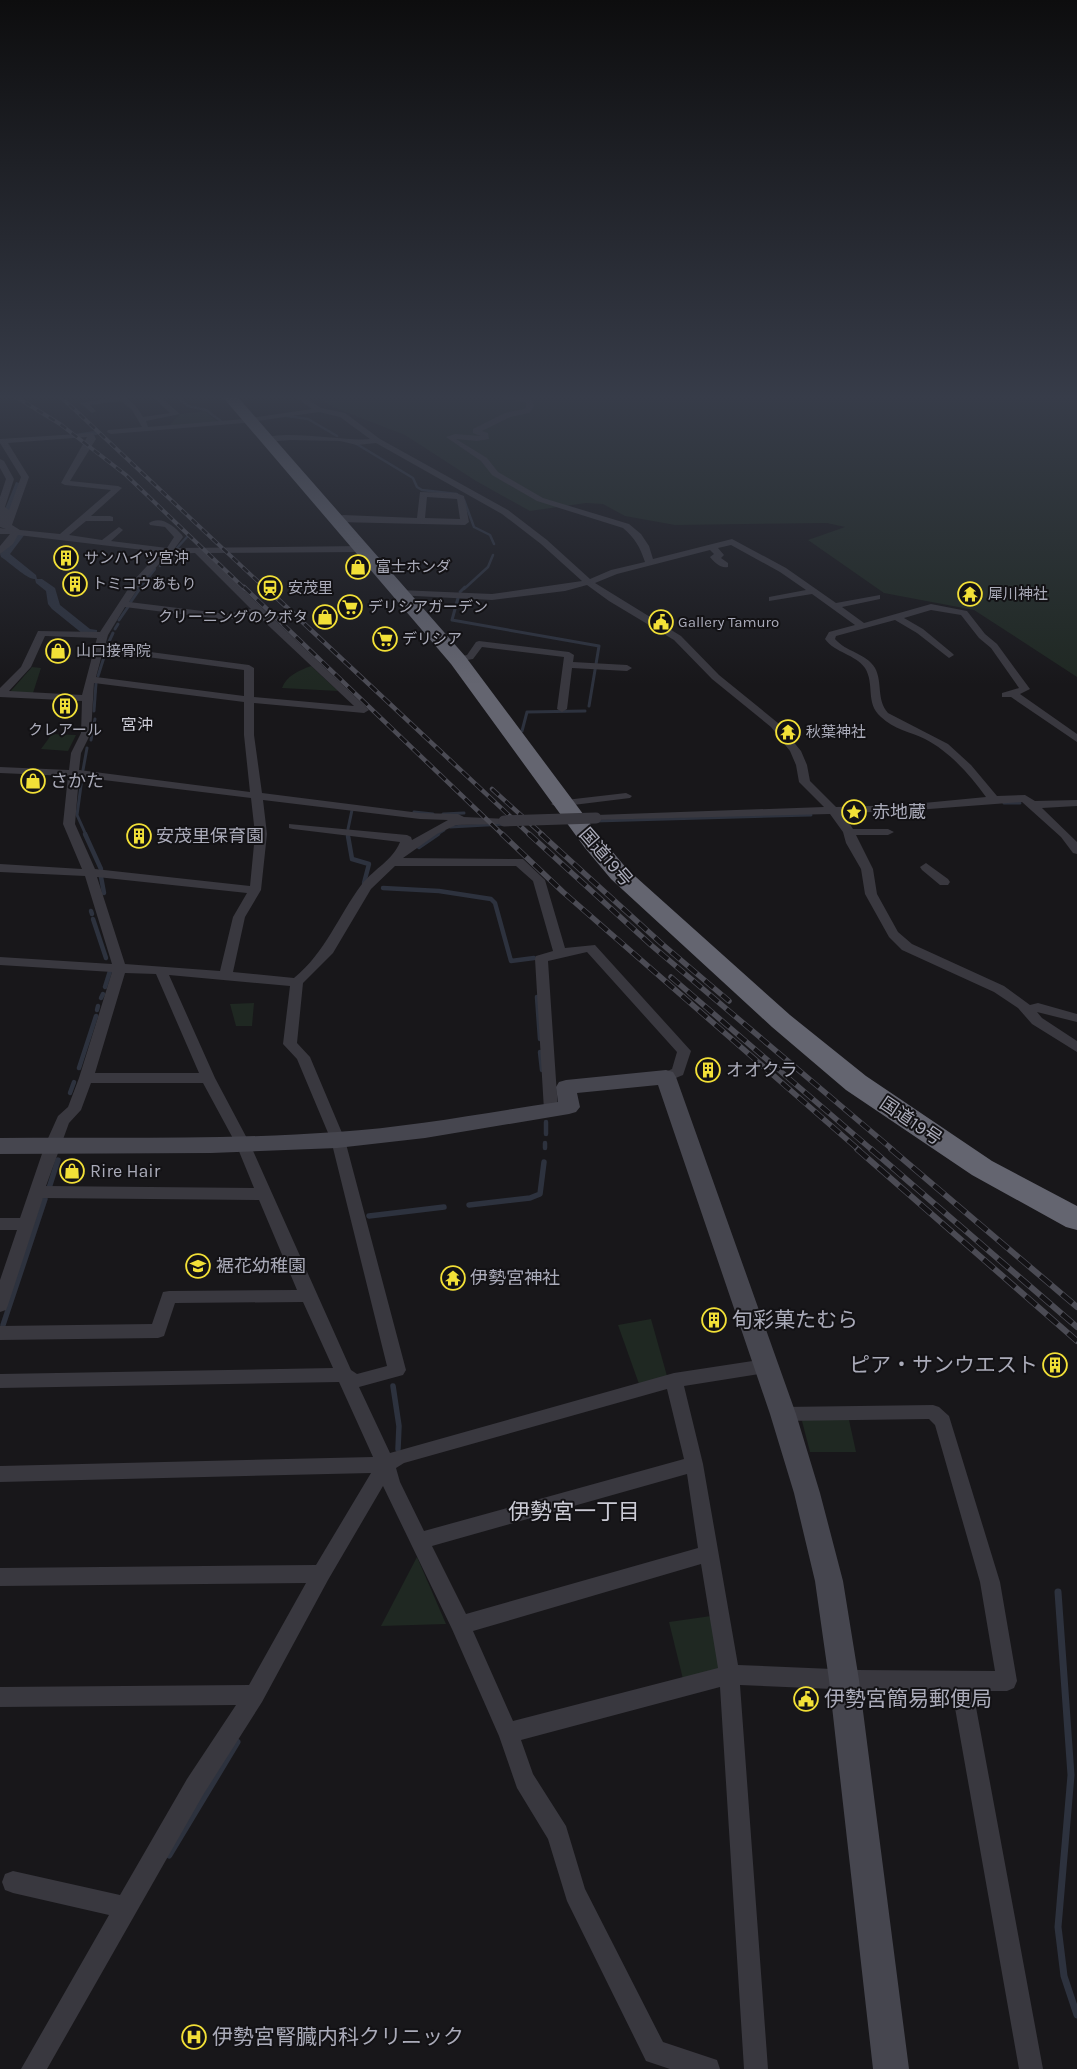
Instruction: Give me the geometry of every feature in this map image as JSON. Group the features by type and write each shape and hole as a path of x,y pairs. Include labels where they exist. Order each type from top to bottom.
{"highway":[{"name":"国道19号","path":"312,492 458,660 560,804 619,874 652,906 849,1078 982,1168 1077,1219"}],"street":[{"path":"0,524 5,510 0,509 6,492"},
{"path":"16,531 7,526 20,492"},
{"path":"62,537 114,492"},
{"path":"468,492 505,512 515,523 543,542 574,571 604,594 671,633 722,683 775,725 795,751 804,770 805,782 833,810 849,832 852,842 867,869 871,894 893,934 907,947 998,989 1028,1010 1037,1020 1077,1047"},
{"path":"526,492 539,499 572,511 608,519 636,532 645,542 650,563"},
{"path":"337,519 421,521 465,522 461,498 456,495 423,494 421,521"},
{"path":"82,518 110,519"},
{"path":"1,1299 52,1145 63,1120 74,1110 86,1078 120,968 90,872 69,824 76,753 86,733 87,698 90,679 103,635 137,582 168,551 179,537 168,525 152,523"},
{"path":"104,542 118,530"},
{"path":"0,531 16,531 168,551 362,549"},
{"path":"0,551 10,542 16,531"},
{"path":"399,593 492,597 565,588 590,582 614,572 732,542 815,591 863,626"},
{"path":"712,548 720,555 714,557 726,565"},
{"path":"90,679 248,699 364,710 198,552"},
{"path":"772,599 815,591"},
{"path":"834,606 877,598"},
{"path":"122,604 227,617 258,611"},
{"path":"994,800 977,776 958,758 934,740 892,720 878,708 871,668 863,661 839,648 830,639 832,634 931,607 964,613 982,636 994,646 1024,689 1009,694 1077,739"},
{"path":"896,617 922,632 949,656"},
{"path":"0,693 12,685 30,663 40,633 103,635"},
{"path":"458,660 470,658 479,644 569,655 562,709"},
{"path":"99,648 249,668 248,699 254,795 261,834 255,890 239,917 226,975"},
{"path":"568,665 627,668"},
{"path":"0,693 87,698"},
{"path":"0,770 73,773 420,816 497,818 504,821"},
{"path":"560,804 626,796"},
{"path":"0,961 226,975 297,982 314,969 338,934 366,887 398,858 441,826 456,822 903,808 1025,798 1065,835 1077,850"},
{"path":"1032,805 1077,803"},
{"path":"293,826 407,839 398,858"},
{"path":"849,832 888,832"},
{"path":"398,858 519,862 539,880 560,953"},
{"path":"926,867 944,882"},
{"path":"0,868 90,872 255,890"},
{"path":"0,1146 243,1144 338,1140 421,1130 551,1110 569,1107 566,1087 666,1077 678,1072 684,1051 590,948 560,953 541,959 551,1110"},
{"path":"163,971 162,976 208,1078 243,1144 262,1194 386,1465 391,1483 461,1625 483,1680 508,1733 526,1780 558,1834 575,1893 655,2052 708,2069"},
{"path":"0,1381 344,1375 356,1381 398,1370 338,1140 303,1057 290,1044 297,982"},
{"path":"1028,1010 1038,1007 1077,1018"},
{"path":"666,1077 783,1414 829,1582 844,1680 891,2069"},
{"path":"86,1078 208,1078"},
{"path":"36,1192 262,1194"},
{"path":"0,1224 27,1224"},
{"path":"0,1333 158,1330 169,1297 308,1296"},
{"path":"33,2069 195,1788 255,1695 321,1574 386,1465 399,1457 674,1380 765,1366"},
{"path":"674,1380 694,1464 730,1675 756,2069"},
{"path":"508,1733 730,1675 844,1680 1008,1680 990,1582 943,1420 933,1412 783,1414"},
{"path":"418,1541 694,1464"},
{"path":"0,1474 386,1465"},
{"path":"461,1625 710,1553"},
{"path":"0,1577 321,1574"},
{"path":"961,1681 1031,2069"},
{"path":"0,1697 255,1695"},
{"path":"12,1882 126,1908"}],"shaded area":[{"path":"495,492 1077,492 1077,677 974,610 884,593 808,540 845,527 827,523 675,525 625,516 603,504 586,503 530,511"},
{"path":"311,666 338,691 282,688 290,677"},
{"path":"32,667 41,668 33,693 10,692"},
{"path":"52,734 76,735 68,751 41,749"},
{"path":"254,1003 252,1026 236,1026 230,1004"},
{"path":"651,1319 667,1376 639,1384 618,1325"},
{"path":"805,1418 849,1420 856,1452 810,1452 802,1421"},
{"path":"417,1557 446,1624 381,1626"},
{"path":"711,1616 723,1669 683,1679 669,1622"}],"waterway":[{"path":"3,525 16,492"},
{"path":"436,492 457,494"},
{"path":"464,500 474,527 490,535 494,544"},
{"path":"20,534 4,555 19,564 33,577"},
{"path":"176,549 187,537"},
{"path":"160,566 170,555"},
{"path":"464,589 488,567 493,555"},
{"path":"148,578 155,569"},
{"path":"39,581 51,590 53,604 56,607 87,632 93,632"},
{"path":"140,589 145,581"},
{"path":"130,603 141,587"},
{"path":"460,592 465,587"},
{"path":"458,598 452,620 599,646 589,706"},
{"path":"119,620 128,607"},
{"path":"115,629 118,624"},
{"path":"107,646 113,633"},
{"path":"98,676 105,654"},
{"path":"94,711 96,683"},
{"path":"522,731 527,712 585,711"},
{"path":"91,740 95,719"},
{"path":"83,770 87,748"},
{"path":"82,778 77,815 86,835"},
{"path":"1004,803 1020,803"},
{"path":"348,829 352,810"},
{"path":"414,812 433,814"},
{"path":"443,814 464,813"},
{"path":"595,821 811,815"},
{"path":"450,827 505,824"},
{"path":"436,835 444,830"},
{"path":"85,834 101,869"},
{"path":"419,847 438,834"},
{"path":"348,836 352,859 369,864 364,883"},
{"path":"101,877 104,893"},
{"path":"383,888 439,891 491,899 495,903 511,961 534,958"},
{"path":"93,919 106,958"},
{"path":"105,987 110,971"},
{"path":"101,998 103,994"},
{"path":"537,997 540,1039"},
{"path":"97,1010 98,1006"},
{"path":"79,1068 96,1016"},
{"path":"540,1052 542,1070"},
{"path":"70,1093 74,1082"},
{"path":"546,1122 546,1134"},
{"path":"545,1143 545,1148"},
{"path":"49,1188 58,1160"},
{"path":"469,1205 530,1198 540,1194 544,1162"},
{"path":"3,1325 45,1199"},
{"path":"369,1216 444,1207"},
{"path":"393,1386 399,1426 398,1449"},
{"path":"1058,1592 1071,1775 1058,1927 1064,1976 1077,2015"},
{"path":"169,1855 237,1742"}],"railway":[{"path":"143,492 245,589"},
{"path":"162,492 266,589"},
{"path":"244,587 503,835"},
{"path":"265,587 530,835"},
{"path":"492,789 543,835"},
{"path":"502,834 563,892 859,1150"},
{"path":"529,834 651,945 893,1150"},
{"path":"541,834 662,944 729,1001"},
{"path":"671,977 872,1150"},
{"path":"857,1149 1077,1341"},
{"path":"871,1149 1077,1327"},
{"path":"891,1149 1077,1307"}],"place":[{"name":"サンハイツ宮沖","path":"66,558"},
{"name":"富士ホンダ","path":"358,567"},
{"name":"トミコウあもり","path":"75,584"},
{"name":"安茂里","path":"270,588"},
{"name":"犀川神社","path":"970,594"},
{"name":"デリシアガーデン","path":"350,607"},
{"name":"クリーニングのクボタ","path":"325,617"},
{"name":"Gallery Tamuro","path":"661,622"},
{"name":"デリシア","path":"385,639"},
{"name":"山口接骨院","path":"58,651"},
{"name":"クレアール","path":"65,706"},
{"name":"秋葉神社","path":"788,732"},
{"name":"さかた","path":"33,781"},
{"name":"赤地蔵","path":"854,812"},
{"name":"安茂里保育園","path":"139,836"},
{"name":"オオクラ","path":"708,1070"},
{"name":"Rire Hair","path":"72,1171"},
{"name":"裾花幼稚園","path":"198,1266"},
{"name":"伊勢宮神社","path":"453,1278"},
{"name":"旬彩菓たむら","path":"714,1320"},
{"name":"ピア・サンウエスト","path":"1055,1365"},
{"name":"伊勢宮簡易郵便局","path":"806,1699"},
{"name":"伊勢宮腎臓内科クリニック","path":"194,2037"}],"district":[{"name":"宮沖","path":"137,724"},
{"name":"伊勢宮一丁目","path":"574,1512"}]}
